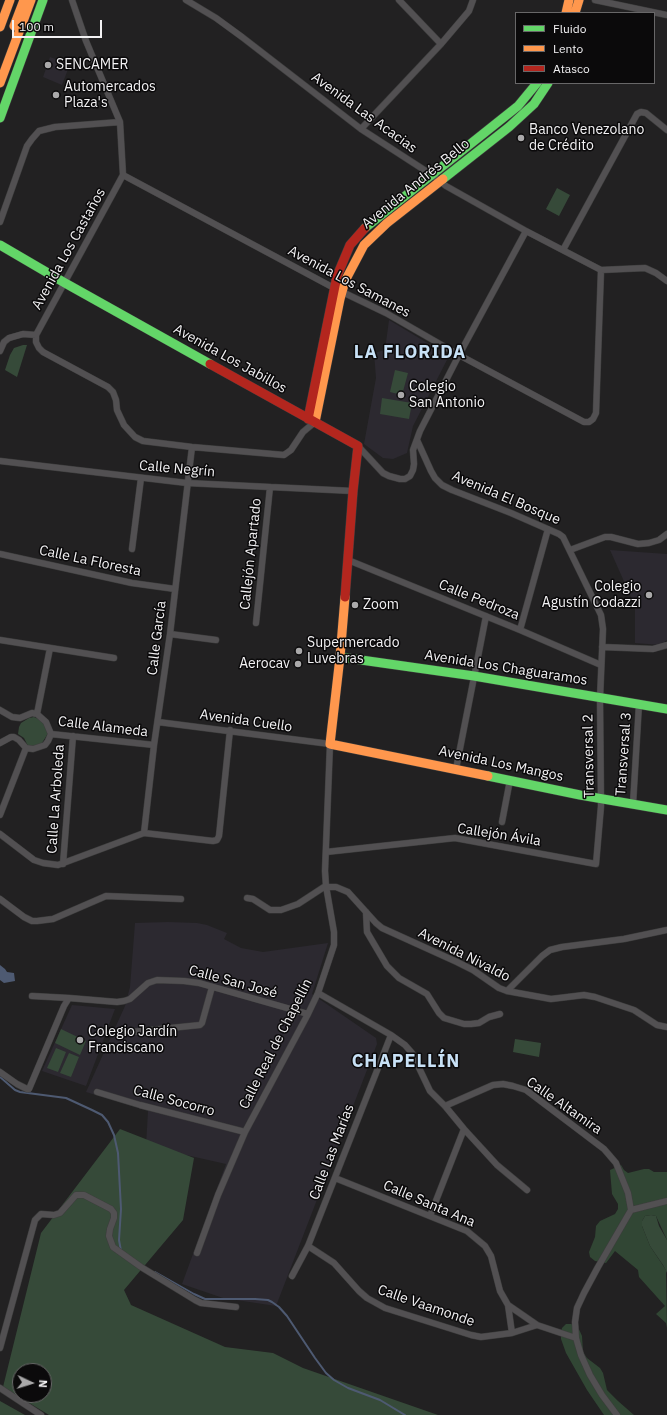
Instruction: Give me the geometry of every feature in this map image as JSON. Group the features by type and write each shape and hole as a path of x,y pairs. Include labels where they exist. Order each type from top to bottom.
{"street":[{"path":"0,27 10,0"},
{"path":"0,64 24,0"},
{"path":"0,83 31,0"},
{"path":"0,118 43,0"},
{"path":"72,0 86,41 120,122 123,175"},
{"name":"Avenida Las Acacias","path":"186,0 242,37 361,129 435,178 526,231 600,270"},
{"path":"399,0 441,44"},
{"path":"361,129 441,44 469,11 473,0"},
{"path":"566,12 569,0"},
{"path":"575,12 579,0"},
{"path":"595,0 653,12"},
{"path":"655,12 667,15"},
{"name":"Avenida Andrés Bello","path":"311,420 338,290 364,245 435,178 518,106 536,84"},
{"name":"Avenida Andrés Bello","path":"435,178 509,127 534,104 547,84"},
{"path":"563,250 637,114 641,112 646,113 667,130"},
{"path":"0,222 27,146 39,131 48,128 120,122"},
{"name":"Avenida Los Castaños","path":"36,335 123,175"},
{"name":"Avenida Los Samanes","path":"123,175 338,290 386,313 459,355 584,422 589,422 593,419 596,413 600,270"},
{"path":"417,440 420,431 459,355 526,231"},
{"name":"Avenida Los Jabillos","path":"0,245 65,283 358,446 383,473 396,478 405,479 410,476 413,470 413,450 417,440"},
{"path":"600,270 645,268 656,273 667,281"},
{"path":"0,351 4,342 10,338 23,334 36,335 36,342 43,352 108,387 113,392 120,419 128,432 143,441 284,455 291,450 311,420"},
{"name":"Avenida El Bosque","path":"417,440 431,471 442,485 548,529 562,537 602,615 602,647"},
{"path":"330,744 340,657 358,446"},
{"name":"Calle García","path":"144,833 154,745 170,634 192,447"},
{"name":"Calle Negrín","path":"0,461 187,483 353,491"},
{"path":"132,549 141,478"},
{"name":"Callejón Apartado","path":"256,623 270,487"},
{"path":"520,630 548,529"},
{"path":"570,550 605,537 611,537 638,544 649,544 667,534"},
{"name":"Calle La Floresta","path":"0,554 132,583 175,589"},
{"name":"Calle Pedroza","path":"348,560 520,630 601,665"},
{"path":"456,769 486,616"},
{"path":"170,634 216,640"},
{"path":"0,640 114,658"},
{"path":"602,647 653,649 667,645"},
{"name":"Transversal 2","path":"596,864 601,798 600,698 602,647"},
{"path":"0,710 12,717 20,718 32,713 37,714 50,648"},
{"name":"Avenida Los Chaguaramos","path":"340,657 474,676 667,709"},
{"name":"Transversal 3","path":"633,804 639,704"},
{"name":"Calle Alameda","path":"37,714 46,722 51,734 154,745"},
{"name":"Avenida Cuello","path":"158,722 330,744"},
{"path":"0,834 34,860 58,865 144,833 212,842 219,836 230,730"},
{"path":"0,743 14,737 26,748 33,749 44,745 48,741 51,734"},
{"name":"Calle La Arboleda","path":"63,864 73,736"},
{"name":"Avenida Los Mangos","path":"330,744 667,810"},
{"name":"Calle Real de Chapellín","path":"197,1252 218,1195 245,1132 318,993 334,945 335,938 326,886 325,871 330,744"},
{"path":"0,815 26,748"},
{"path":"502,822 510,780"},
{"name":"Callejón Ávila","path":"326,852 455,838 596,864"},
{"path":"247,898 253,899 270,910 281,910 298,904 326,886"},
{"name":"Avenida Nivaldo","path":"326,886 336,887 348,892 382,928 473,970 499,988 507,991 551,999 584,994 595,996 629,1008 657,1025 667,1027"},
{"path":"0,899 24,917 32,921 53,919 106,896 181,899"},
{"path":"366,912 367,932 387,966 399,978 427,994 444,1018 464,1024 471,1024 479,1023 489,1017 500,1014"},
{"path":"507,991 550,950 562,947 624,939 667,930"},
{"name":"Calle San José","path":"32,996 124,1002 130,999 148,983 157,980 184,981 212,987 308,1014"},
{"path":"121,1032 200,1025 202,1023 212,987"},
{"path":"318,993 391,1035 405,1045 412,1053 430,1091 497,1166 527,1190"},
{"path":"0,1072 17,1084 27,1089 30,1088 64,1006 69,998"},
{"name":"Calle Las Marías","path":"292,1276 308,1246 391,1035"},
{"name":"Calle Altamira","path":"445,1106 493,1085 503,1084 526,1090 604,1149 616,1163 628,1193 632,1210"},
{"name":"Calle Socorro","path":"97,1092 140,1105 245,1132"},
{"path":"430,1216 464,1129"},
{"name":"Calle Santa Ana","path":"335,1178 467,1231 485,1246 491,1256 500,1291 508,1305 538,1325"},
{"path":"0,1348 34,1220 41,1214 54,1215 60,1213 76,1195 84,1195 110,1209 114,1213 109,1236 113,1247 141,1267 201,1303 236,1307"},
{"path":"617,1415 602,1395 590,1375 581,1355 576,1338 575,1322 577,1308 598,1267 632,1210 667,1201"},
{"name":"Calle Vaamonde","path":"308,1246 334,1263 367,1298 385,1308 471,1335 482,1337 512,1333 538,1325"},
{"path":"508,1305 512,1333"},
{"path":"538,1325 576,1338"},
{"path":"0,1388 41,1415"}],"shaded area":[{"name":"SENCAMER","path":"50,57 70,64 62,85 43,77"},
{"name":"Colegio San Antonio","path":"389,320 449,356 413,426 407,453 393,459 383,458 364,444 376,378 374,353 385,350"},
{"name":"Colegio Agustín Codazzi","path":"610,550 667,554 667,640 660,645 635,643 635,606"},
{"path":"135,923 197,923 207,925 227,933 224,939 241,948 263,952 328,943 312,994 376,1038 377,1044 276,1306 223,1298 182,1284 226,1164 146,1146 148,1111 86,1092 125,1006 130,987"},
{"name":"Colegio Jardín Franciscano","path":"72,1005 115,1009 86,1086 42,1071"}],"green space":[{"path":"557,188 570,195 559,216 546,209"},
{"path":"27,345 17,377 5,370 14,348"},
{"path":"395,370 408,373 402,395 390,392"},
{"path":"382,398 412,403 409,419 380,414"},
{"path":"34,717 43,721 47,730 47,735 42,743 33,747 28,746 24,738 18,734 21,723"},
{"path":"61,1029 86,1041 80,1055 55,1043"},
{"path":"515,1039 541,1043 539,1057 513,1052"},
{"path":"56,1048 66,1052 58,1072 47,1068"},
{"path":"69,1053 79,1057 71,1077 60,1073"},
{"path":"120,1129 194,1158 183,1220 124,1290 131,1305 225,1347 273,1353 303,1368 438,1415 49,1415 29,1403 52,1403 52,1363 12,1363 12,1392 3,1387 41,1233"},
{"path":"621,1165 628,1173 644,1169 649,1169 654,1172 667,1172 667,1240 656,1216 645,1216 642,1221 642,1226 650,1246 666,1270 667,1328 666,1323 656,1314 665,1306 639,1277 638,1270 615,1251 606,1263 595,1261 590,1257 589,1252 595,1237 596,1226 600,1221 615,1214 618,1209 618,1204 612,1194 610,1170"},
{"path":"645,1216 656,1216 659,1226 667,1240 667,1273 650,1246 642,1226 642,1221"},
{"path":"566,1324 571,1324 578,1327 582,1336 583,1352 587,1358 600,1368 603,1373 607,1390 634,1415 604,1415 587,1390 566,1353 561,1339 561,1332 562,1328"},
{"path":"0,1401 25,1415 0,1415"}],"water":[{"path":"0,965 7,972 14,973 15,981 4,983 0,980"}],"waterway":[{"path":"0,1077 15,1090 20,1092 66,1098 102,1115 108,1122 114,1135 118,1153 121,1209 119,1240 121,1251"},
{"path":"155,1272 205,1299 255,1299 268,1300 272,1302 287,1316 326,1373 334,1380 348,1388 380,1400 405,1415"}],"traffic: fast":[{"path":"0,118 43,0"},
{"path":"365,228 518,106 536,84"},
{"path":"443,179 509,127 534,104 547,84"},
{"path":"0,245 210,364"},
{"path":"340,657 474,676 667,709"},
{"path":"488,776 580,795 667,810"}],"traffic: slow":[{"path":"0,27 10,0"},
{"path":"14,26 24,0"},
{"path":"0,83 31,0"},
{"path":"566,12 569,0"},
{"path":"575,12 579,0"},
{"path":"315,422 345,281 364,245 387,223 443,179"},
{"path":"345,597 330,744 488,776"}],"traffic: jam":[{"path":"308,419 337,276 350,245 365,228"},
{"path":"210,364 358,446 345,597"}],"place":[{"name":"SENCAMER","path":"48,65"},
{"name":"Automercados Plaza's","path":"56,95"},
{"name":"Banco Venezolano de Crédito","path":"521,138"},
{"name":"Colegio San Antonio","path":"401,395"},
{"name":"Colegio Agustín Codazzi","path":"649,595"},
{"name":"Zoom","path":"355,605"},
{"name":"Supermercado Luvebras","path":"299,651"},
{"name":"Aerocav","path":"298,664"},
{"name":"Colegio Jardín Franciscano","path":"80,1040"}],"district":[{"name":"LA FLORIDA","path":"410,353"},
{"name":"CHAPELLÍN","path":"406,1062"}]}
